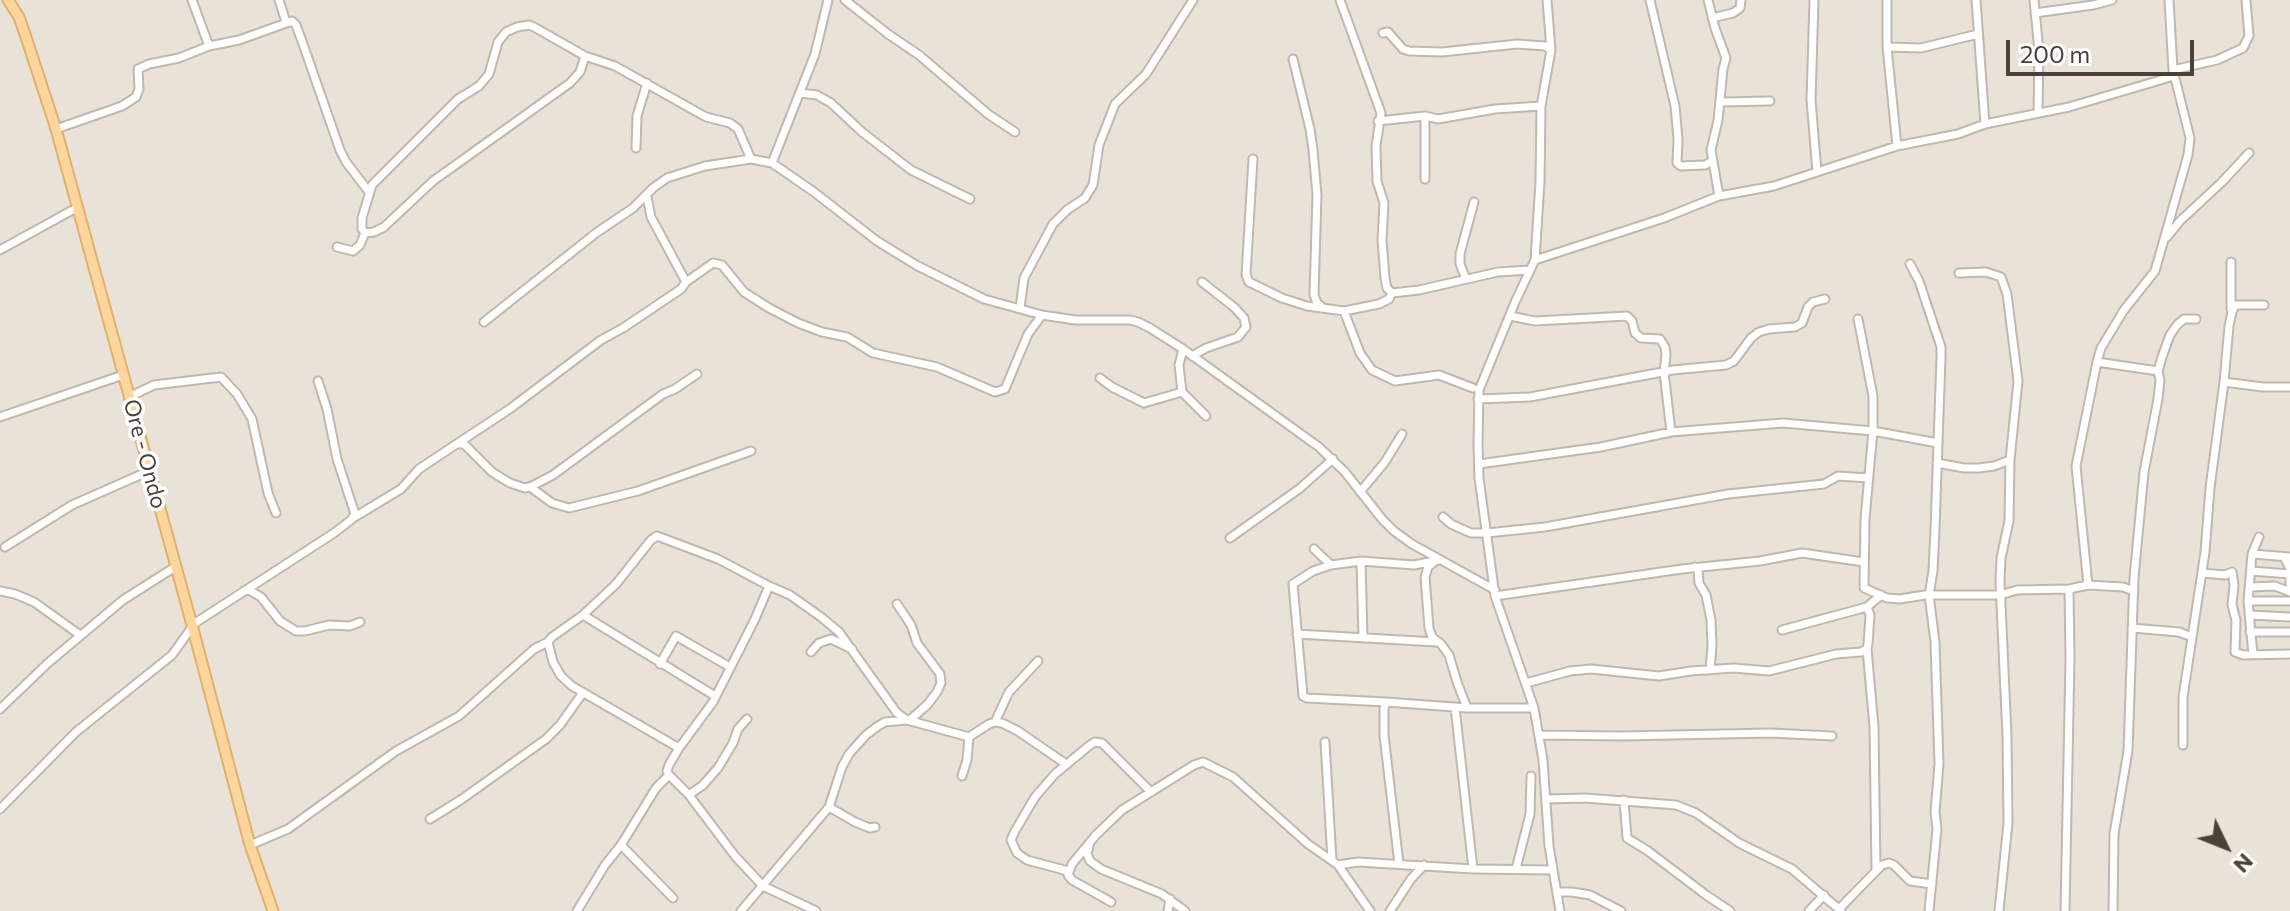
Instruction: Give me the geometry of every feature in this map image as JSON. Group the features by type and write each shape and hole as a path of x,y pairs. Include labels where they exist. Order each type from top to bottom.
{"main road":[{"name":"Ore - Ondo","path":"8,0 19,17 56,129 250,845 273,911"}],"street":[{"path":"192,0 209,46"},
{"path":"279,0 286,22"},
{"path":"772,163 815,54 828,0"},
{"path":"845,0 1015,132"},
{"path":"1020,308 1024,278 1053,224 1085,198 1093,185 1099,145 1115,104 1146,74 1193,0"},
{"path":"1340,0 1381,113 1378,121 1377,181 1384,203 1383,260 1387,288 1392,293 1407,292 1498,272 1530,270"},
{"path":"1547,0 1551,50 1541,106 1535,260 1484,377 1478,399 1479,464 1495,593 1534,708 1548,799 1549,846 1560,911"},
{"path":"1650,0 1675,106 1677,163 1681,166 1705,165 1712,161"},
{"path":"1708,0 1726,58 1712,144 1719,196"},
{"path":"1712,18 1733,13 1740,8 1741,0"},
{"path":"1814,0 1812,122 1817,172"},
{"path":"1887,0 1887,47 1897,146"},
{"path":"1976,0 1985,124"},
{"path":"2034,0 2039,51 2038,113"},
{"path":"2035,13 2112,0"},
{"path":"2088,585 2076,466 2097,362 2101,348 2118,319 2153,276 2188,155 2190,138 2174,73 2169,0"},
{"path":"1535,260 1664,218 1719,196 1774,186 1897,146 2069,107 2208,63 2243,48 2249,36 2246,0"},
{"path":"56,129 122,106 136,97 139,89 138,69 292,21 346,162 369,192"},
{"path":"365,233 362,218 372,185 458,99 484,80 489,74 498,42 506,32 529,25 585,56 615,66 706,117 730,123 738,129 751,159"},
{"path":"1383,33 1388,32 1403,49 1409,51 1442,52 1517,44 1545,46 1551,50"},
{"path":"1887,47 1921,48 1978,34"},
{"path":"365,233 384,227 440,175 570,83 580,72 585,56"},
{"path":"1293,59 1311,139 1317,195 1314,295 1323,307"},
{"path":"636,148 637,116 647,83"},
{"path":"800,93 817,95 831,103 911,170 970,199"},
{"path":"1721,102 1770,101"},
{"path":"1378,121 1425,116 1438,119 1495,109 1541,106"},
{"path":"1425,116 1425,179"},
{"path":"2163,242 2249,153"},
{"path":"484,322 596,233 647,197 667,178 705,166 751,159 772,163 877,241 916,265 984,299 1042,315 1075,320 1138,322 1183,349 1333,459 1394,531 1495,593 1760,561 1802,553 1864,562"},
{"path":"1253,159 1246,275 1249,282 1295,303 1344,311 1379,304 1389,299 1392,293"},
{"path":"647,197 651,217 686,282"},
{"path":"1466,279 1460,254 1474,202"},
{"path":"0,250 78,207"},
{"path":"337,247 353,251 360,245 365,233"},
{"path":"2183,745 2183,697 2202,573 2232,312 2231,262"},
{"path":"0,809 76,732 172,655 192,626 401,489 419,469 511,408 601,340 681,289 713,263 717,263 744,292 798,323 847,337 873,353 937,367 995,392 1001,392 1008,385 1028,334 1042,315"},
{"path":"1910,264 1919,281 1941,347 1933,571 1929,595 1935,642 1939,764 1935,812 1937,829 1929,911"},
{"path":"1959,273 1986,272 2001,277 2007,294 2018,381 2010,460 2011,505 2001,558 2008,823 1999,911"},
{"path":"1192,356 1238,337 1246,327 1244,318 1235,308 1202,282"},
{"path":"1478,399 1530,397 1664,372 1726,365 1734,361 1759,332 1795,327 1802,323 1813,302 1825,299"},
{"path":"2232,312 2235,305 2264,305"},
{"path":"1344,311 1360,353 1372,370 1395,381 1439,375 1473,388"},
{"path":"1510,316 1535,321 1627,316 1641,338 1660,339 1666,355 1664,372 1671,432"},
{"path":"1858,319 1873,396 1864,588 1887,598 1900,599 1929,595 2000,595 2017,590 2069,589 2088,585 2123,587 2134,591"},
{"path":"2113,911 2114,834 2128,751 2134,591 2144,472 2158,399 2158,371 2170,335 2177,325 2184,319 2196,319"},
{"path":"1183,349 1179,365 1182,392 1206,416"},
{"path":"2097,362 2158,371"},
{"path":"456,444 464,444 492,472 510,483 530,487 553,475 663,394 697,374"},
{"path":"0,417 123,375"},
{"path":"129,397 154,385 221,377 237,394 252,419 268,493 276,513"},
{"path":"1100,378 1144,403 1182,392"},
{"path":"318,381 337,459 354,510 353,518"},
{"path":"2224,382 2290,387"},
{"path":"1479,464 1601,447 1671,432 1783,423 1873,431 1938,443"},
{"path":"1360,492 1385,462 1402,434"},
{"path":"530,487 552,503 569,508 638,491 751,451"},
{"path":"1230,538 1299,489 1333,459"},
{"path":"1937,463 1979,468 2010,460"},
{"path":"5,547 72,505 149,471"},
{"path":"1443,517 1471,533 1487,533 1545,527 1728,494 1824,484 1838,476 1868,478"},
{"path":"250,845 288,829 396,751 459,716 534,649 583,615 616,584 657,536 718,559 790,595 821,617 839,632 889,702 907,720 969,737 995,722 1009,692 1038,661"},
{"path":"2253,655 2248,601 2252,554 2259,537"},
{"path":"1314,549 1331,565"},
{"path":"2250,587 2290,587 2287,557 2252,554"},
{"path":"1439,560 1414,565 1361,561 1331,565 1313,571 1293,584 1303,696 1467,708 1534,708"},
{"path":"1436,642 1429,628 1425,577 1428,567 1439,560"},
{"path":"1361,561 1363,638"},
{"path":"0,709 123,600 175,567"},
{"path":"1695,567 1706,595 1711,620 1710,670"},
{"path":"2251,571 2290,574"},
{"path":"2202,573 2225,575 2232,572 2235,652 2243,655 2290,654"},
{"path":"769,586 715,696 667,771 763,886 816,911"},
{"path":"2065,911 2069,589"},
{"path":"244,591 249,590 261,597 280,621 296,631 329,625 350,626 360,622"},
{"path":"0,601 2,591 34,602 80,635"},
{"path":"1782,630 1867,607 1881,595"},
{"path":"2248,601 2290,601"},
{"path":"741,911 829,807 842,767 866,735 885,722 911,719 937,692 941,683 940,674 917,643 911,625 897,604"},
{"path":"1867,607 1870,615 1867,649 1874,727 1876,870"},
{"path":"583,615 715,696"},
{"path":"2249,615 2290,617"},
{"path":"2132,628 2179,632 2192,637"},
{"path":"2250,632 2290,632"},
{"path":"1297,634 1441,644 1449,655 1467,708"},
{"path":"660,664 676,636 730,667"},
{"path":"811,652 819,643 831,639 854,650"},
{"path":"548,642 553,662 561,676 582,694 679,748"},
{"path":"1526,683 1570,671 1591,669 1659,676 1734,668 1769,671 1867,649"},
{"path":"430,819 546,739 567,717 582,694"},
{"path":"885,722 889,702"},
{"path":"1386,702 1384,735 1399,864"},
{"path":"1455,707 1473,869"},
{"path":"689,795 718,768 738,729 747,719"},
{"path":"995,722 1018,731 1066,764"},
{"path":"1539,735 1771,733 1832,736"},
{"path":"962,776 969,737"},
{"path":"1068,871 1027,860 1017,853 1011,840 1035,797 1066,764 1095,742 1102,743 1151,792"},
{"path":"1325,742 1335,862"},
{"path":"1068,871 1122,810 1203,762 1233,777 1308,844 1335,862 1370,911"},
{"path":"577,911 656,788 669,775"},
{"path":"1516,869 1530,814 1531,776"},
{"path":"1548,799 1585,798 1676,805 1696,813 1731,838 1792,869 1840,910 1876,870 1889,863 1910,881 1932,884"},
{"path":"1624,800 1627,838 1730,911"},
{"path":"829,807 855,822 875,827"},
{"path":"1090,844 1087,854 1090,861 1101,869 1170,899 1185,911"},
{"path":"621,845 673,898"},
{"path":"1335,862 1553,870"},
{"path":"1390,911 1424,865"},
{"path":"1068,871 1072,880 1111,902"},
{"path":"1557,892 1590,895 1621,911"},
{"path":"1809,911 1824,895"},
{"path":"1168,911 1170,899"}],"shaded area":[{"path":"0,0 2290,0 2290,911 0,911"}]}
